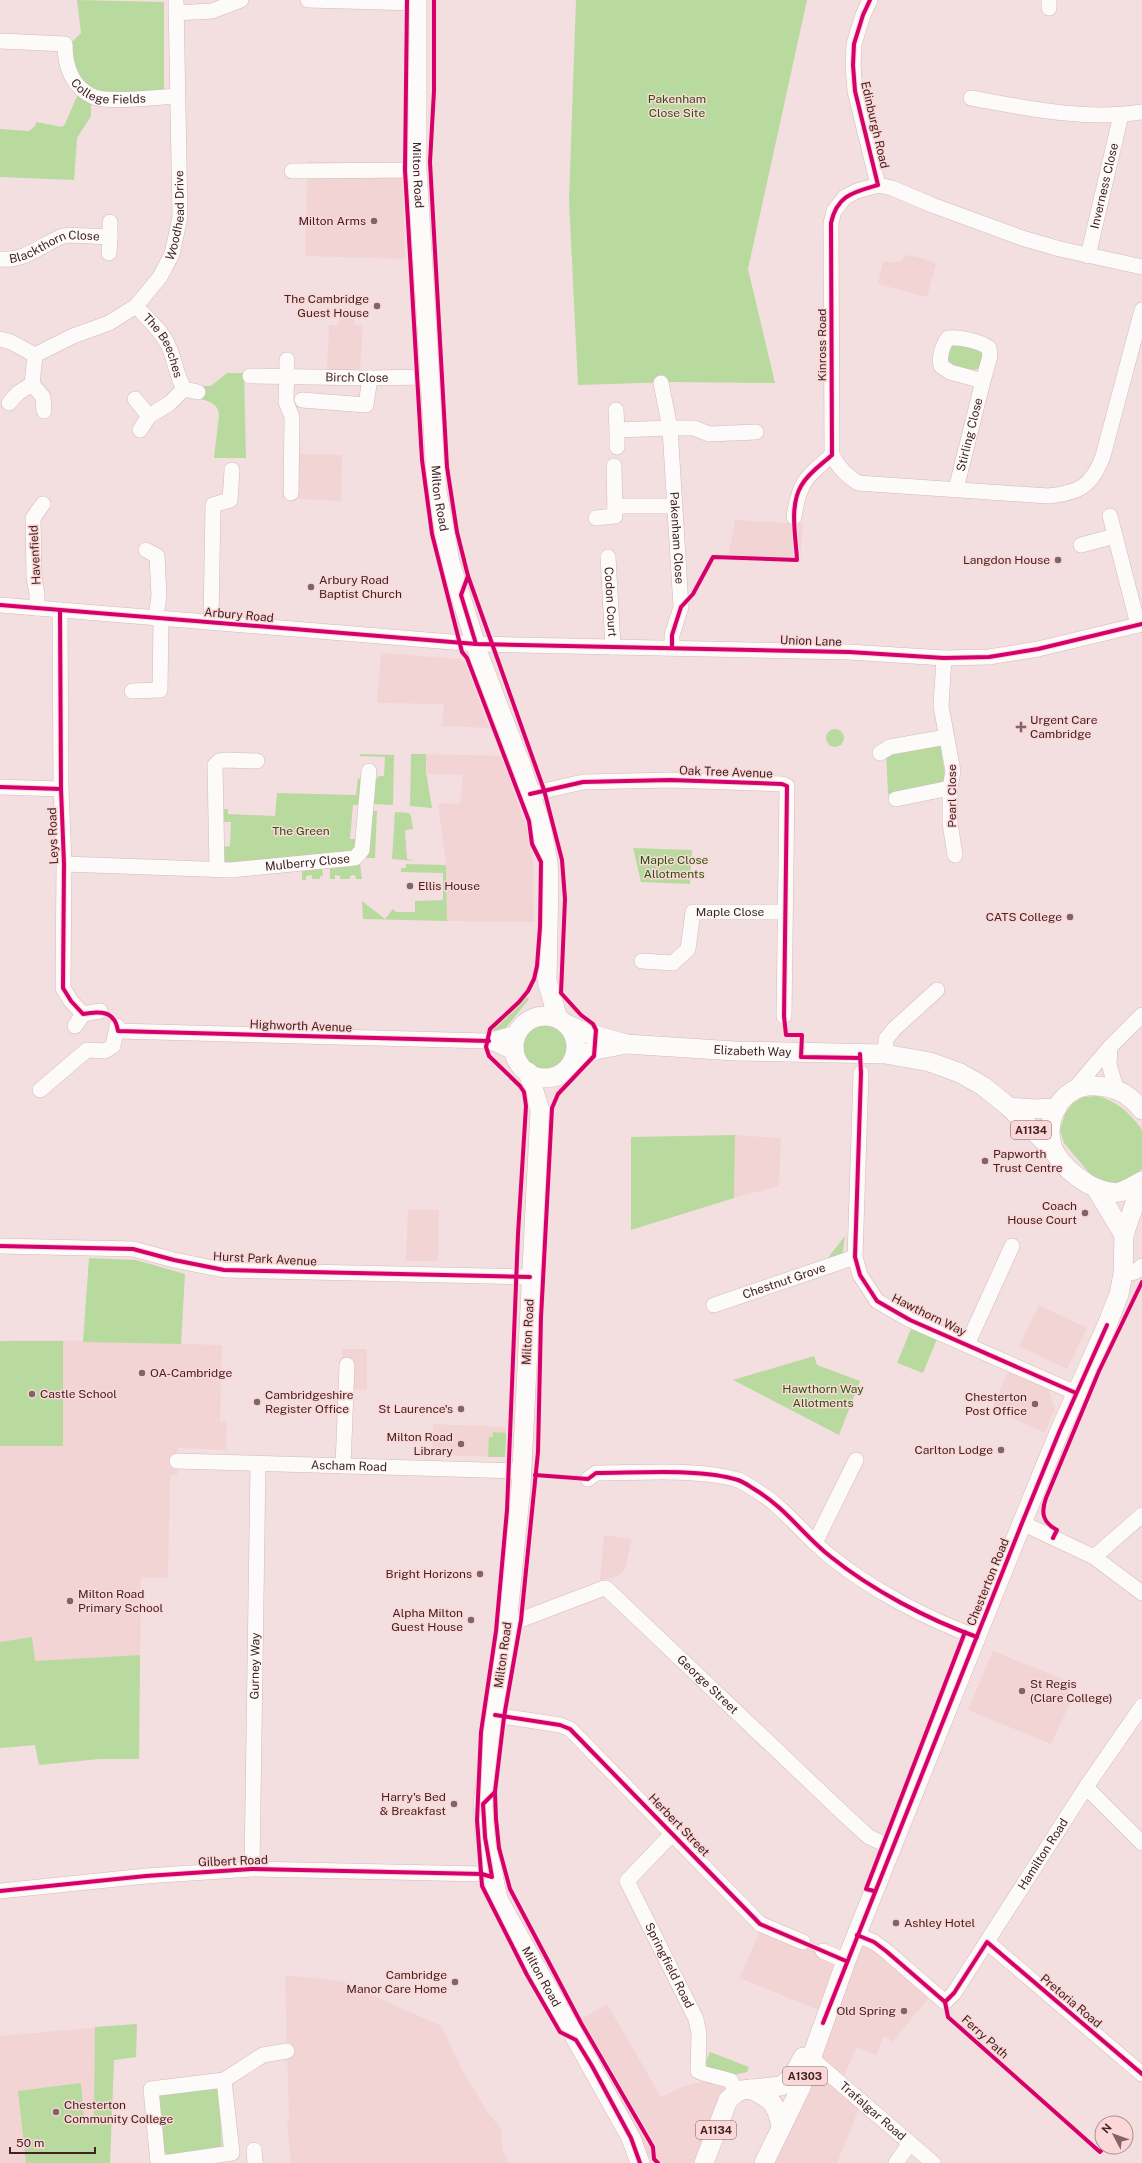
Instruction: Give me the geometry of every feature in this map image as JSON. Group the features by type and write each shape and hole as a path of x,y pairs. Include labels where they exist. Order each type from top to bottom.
{"main road":[{"name":"Milton Road","path":"417,1 417,170 433,460 445,540 450,562 476,644 541,826 548,862 547,981 562,1021"},
{"name":"Milton Road","path":"523,1027 547,981"},
{"name":"A1134","path":"523,1027 538,1016 548,1016 562,1021"},
{"name":"Elizabeth Way","path":"562,1021 584,1032 626,1044 735,1050 885,1054 930,1062 960,1073 983,1086 1009,1107 1055,1152 1066,1167 1097,1190"},
{"path":"562,1021 572,1032 576,1044 573,1060"},
{"path":"515,1053 523,1027"},
{"name":"Elizabeth Way","path":"573,1060 595,1050 626,1044"},
{"name":"A1134","path":"515,1053 519,1064 528,1072"},
{"name":"A1134","path":"556,1076 573,1060"},
{"name":"Milton Road","path":"528,1072 540,1110 530,1277 521,1471 507,1625 483,1804 485,1837 492,1877 498,1899 504,1912 631,2138 640,2163"},
{"path":"528,1072 544,1078 556,1076"},
{"name":"Milton Road","path":"540,1110 556,1076"},
{"path":"1055,1152 1051,1120 1057,1108 1066,1096 1075,1088 1094,1085 1116,1088 1132,1098 1142,1110"},
{"name":"A1134","path":"1009,1107 1034,1109 1057,1108"},
{"path":"1097,1190 1119,1192 1142,1181"},
{"name":"Chesterton Road","path":"823,2023 891,1847 1022,1523 1076,1393 1107,1326 1123,1274 1124,1235 1142,1181"},
{"path":"1097,1190 1124,1235"},
{"name":"A1303","path":"743,2091 781,2086 793,2076 823,2023"},
{"name":"A1303","path":"781,2126 812,2059 823,2023"},
{"name":"A1134","path":"703,2162 728,2100 743,2091"},
{"path":"743,2091 768,2098 777,2108 781,2126 764,2163"},
{"path":"631,2138 651,2163"}],"street":[{"path":"176,6 212,11 241,0"},
{"path":"308,0 417,1"},
{"name":"Edinburgh Road","path":"870,0 863,15 854,44 852,65 855,91 878,185 892,188 932,205 1022,238 1088,256 1142,267"},
{"name":"Woodhead Drive","path":"35,355 73,336 109,323 136,306 160,278 172,254 180,217 176,6"},
{"name":"College Fields","path":"0,41 65,44 65,57 68,70 74,82 95,98 114,99 177,96"},
{"path":"971,98 999,98 1057,113 1121,116 1142,112"},
{"name":"Inverness Close","path":"1088,256 1121,116"},
{"path":"292,171 417,170"},
{"name":"Kinross Road","path":"832,455 831,223 834,211 844,197 857,191 878,185"},
{"name":"Blackthorn Close","path":"0,259 10,261 24,257 64,236 110,229 109,252"},
{"name":"The Beeches","path":"136,306 163,336 168,346 178,378 184,388 198,392"},
{"path":"794,517 801,485 832,455 845,475 858,483 1048,496 1069,494 1084,487 1097,472 1103,456 1142,310"},
{"path":"0,338 11,342 35,355 32,384 42,397 44,411"},
{"path":"287,360 286,402 292,417 290,493"},
{"name":"Birch Close","path":"250,376 370,378 428,377"},
{"path":"302,400 366,405 370,378"},
{"name":"Stirling Close","path":"956,489 983,381"},
{"name":"Pakenham Close","path":"661,383 670,428 681,607 672,635 672,648"},
{"path":"9,403 18,393 32,384"},
{"name":"The Beeches","path":"140,430 149,416 170,403 184,388"},
{"path":"135,399 149,416"},
{"path":"616,410 617,447"},
{"path":"617,430 694,428 709,434 756,432"},
{"path":"596,518 615,516 614,466"},
{"path":"211,622 213,505 230,500 232,470"},
{"name":"Havenfield","path":"37,608 37,594 34,577 33,518 42,504"},
{"path":"615,506 674,506"},
{"path":"1110,516 1140,624"},
{"path":"1081,545 1116,536"},
{"path":"132,691 160,690 157,556 146,550"},
{"name":"Codon Court","path":"608,557 613,648"},
{"name":"Arbury Road","path":"0,605 476,644"},
{"name":"Leys Road","path":"60,610 61,789 64,864 63,988 71,1001 79,1020 100,1011"},
{"name":"Union Lane","path":"476,644 849,652 944,658 989,657 1038,649 1140,624"},
{"name":"Pearl Close","path":"944,658 941,706 946,736 951,752 953,771 950,788 950,823 955,855"},
{"path":"880,753 890,747 946,736"},
{"path":"217,870 215,765 219,761 224,760 257,761"},
{"name":"Mulberry Close","path":"64,864 217,870 322,862 358,857 362,850 369,771"},
{"name":"Oak Tree Avenue","path":"530,794 583,782 670,780 782,784 787,786 784,1016"},
{"path":"0,788 61,789"},
{"path":"896,799 950,788"},
{"name":"Maple Close","path":"642,962 673,963 688,949 693,912 785,912"},
{"path":"885,1054 886,1039 894,1029 937,990"},
{"path":"1075,1088 1110,1047 1142,1014"},
{"name":"Highworth Avenue","path":"489,1041 523,1027"},
{"name":"Highworth Avenue","path":"40,1090 87,1050 105,1050 113,1046 117,1028 489,1041 515,1053"},
{"path":"1110,1047 1109,1064 1116,1088"},
{"name":"Hawthorn Way","path":"861,1073 855,1258 860,1275 877,1301 910,1320 1076,1393"},
{"name":"Hurst Park Avenue","path":"0,1246 133,1249 174,1260 224,1270 530,1277"},
{"name":"Hawthorn Way","path":"967,1345 1012,1246"},
{"name":"Chestnut Grove","path":"714,1305 855,1258"},
{"path":"1123,1274 1135,1272 1142,1266"},
{"path":"344,1466 346,1365"},
{"path":"815,1543 856,1460"},
{"name":"Ascham Road","path":"177,1461 521,1471"},
{"name":"Gurney Way","path":"252,1869 258,1464"},
{"path":"588,1479 596,1473 706,1474 739,1480 763,1494 788,1514 830,1557 884,1592 950,1626 977,1637"},
{"path":"1094,1557 1142,1515"},
{"path":"1022,1523 1094,1557 1142,1593"},
{"name":"George Street","path":"507,1625 597,1590 606,1588 869,1837 891,1847"},
{"name":"Hamilton Road","path":"857,1935 874,1942 886,1951 945,2002 954,1993 1086,1787 1142,1706"},
{"name":"Herbert Street","path":"495,1715 560,1725 570,1729 760,1924 803,1942"},
{"path":"1086,1787 1142,1843"},
{"name":"Springfield Road","path":"673,1833 627,1881 696,2019 699,2034 698,2071 701,2074 716,2075 731,2081 743,2091"},
{"name":"Gilbert Road","path":"0,1891 146,1876 252,1869 482,1874 492,1877"},
{"name":"Pretoria Road","path":"987,1942 1142,2074"},
{"path":"822,1950 846,1961"},
{"path":"158,2163 151,2089 224,2080 263,2055 287,2051"},
{"name":"Trafalgar Road","path":"812,2059 933,2163"},
{"path":"163,2163 237,2158 224,2080"},
{"path":"896,2163 910,2143"}],"shaded area":[{"path":"308,161 403,168 405,259 305,256"},
{"path":"907,255 918,257 936,264 927,297 878,284 883,262 900,262"},
{"path":"339,310 354,312 354,325 363,325 360,371 327,371 329,325 339,325"},
{"path":"284,453 342,455 341,501 282,498"},
{"path":"735,520 803,524 800,562 728,559"},
{"path":"381,653 460,659 466,664 489,728 442,726 444,704 377,703"},
{"path":"426,754 502,756 527,829 533,860 534,922 447,921 446,865 438,803 460,804 463,775 427,774"},
{"path":"735,1135 781,1138 779,1186 734,1198"},
{"path":"408,1210 439,1210 438,1261 406,1261"},
{"path":"1039,1305 1087,1328 1067,1369 1019,1346"},
{"name":"Milton Road Primary School","path":"48,1340 222,1345 220,1421 227,1421 226,1450 178,1448 177,1475 170,1475 168,1578 141,1577 139,1759 99,1759 39,1765 35,1745 0,1748 0,1341"},
{"path":"342,1349 367,1349 367,1390 341,1389"},
{"path":"1008,1371 1048,1389 1055,1408 1045,1433 992,1409"},
{"name":"Milton Road Library","path":"433,1424 506,1427 505,1457 432,1455"},
{"path":"604,1535 632,1539 625,1569 618,1576 600,1581"},
{"name":"St Regis (Clare College)","path":"993,1651 1072,1683 1066,1698 1071,1701 1051,1744 968,1710"},
{"path":"761,1928 847,1963 858,1938 932,1994 892,2042 884,2036 876,2055 857,2047 842,2081 860,2106 837,2163 771,2163 828,2014 740,1978"},
{"path":"285,1975 341,1981 441,2026 462,2070 489,2114 501,2129 502,2149 509,2163 291,2163 287,2122 289,2121"},
{"path":"607,2004 661,2097 682,2087 711,2079 729,2087 702,2157 691,2163 655,2163 632,2137 570,2026"},
{"name":"Chesterton Community College","path":"137,2024 136,2057 114,2060 110,2163 0,2163 0,2036"}],"green space":[{"path":"77,0 164,2 164,91 99,93 83,84 76,72 72,57 72,42 81,33"},
{"name":"Pakenham Close Site","path":"576,0 807,0 748,269 775,383 672,382 578,385 569,200"},
{"path":"78,94 91,104 91,116 77,138 74,180 0,177 0,129 29,131 35,126 36,122 62,127 65,124"},
{"path":"955,342 985,351 981,368 972,370 958,367 947,359 950,343"},
{"path":"227,373 244,373 246,458 214,458 219,415 217,407 208,401 201,399 203,386 211,386"},
{"path":"835,729 841,732 844,738 841,744 835,747 829,744 826,738 829,732"},
{"path":"940,741 946,783 888,794 886,752"},
{"path":"360,754 394,755 393,805 372,804 374,781 379,776 384,776 385,757 360,756"},
{"path":"411,754 426,754 426,772 432,808 410,806"},
{"name":"The Green","path":"358,778 362,780 361,805 353,805 350,839 358,839 353,853 230,864 224,861 223,847 230,846 231,822 223,822 222,809 228,809 228,814 275,816 277,793 356,795"},
{"path":"372,811 377,811 375,858 366,858"},
{"path":"395,812 409,813 411,816 413,829 405,830 407,859 416,861 392,859"},
{"name":"Maple Close Allotments","path":"633,848 692,850 690,884 641,882"},
{"path":"360,863 362,879 356,879 355,875 350,876 350,879 340,879 340,876 335,875 335,879 330,879 330,866"},
{"path":"406,864 446,865 447,921 363,919 362,901 385,919 393,909 396,912 415,912 415,901 443,900 443,873 401,872 401,868 406,868"},
{"path":"322,867 323,876 320,876 320,879 312,879 312,875 306,876 306,880 302,880 302,869"},
{"path":"527,997 529,999 504,1030 492,1034 493,1030"},
{"path":"550,1024 562,1030 567,1038 567,1056 562,1064 554,1069 540,1070 528,1064 523,1056 522,1042 528,1030 536,1025"},
{"path":"1097,1096 1117,1104 1133,1118 1142,1130 1142,1169 1125,1184 1106,1182 1091,1175 1064,1143 1060,1130 1065,1114 1072,1104 1083,1097"},
{"path":"735,1135 734,1198 631,1230 631,1137"},
{"path":"845,1236 842,1257 823,1264"},
{"path":"89,1258 136,1260 185,1274 181,1344 83,1342"},
{"path":"911,1329 937,1339 923,1373 897,1363"},
{"name":"Castle School","path":"0,1341 63,1341 63,1446 0,1446"},
{"name":"Hawthorn Way Allotments","path":"814,1356 817,1365 860,1381 839,1435 733,1380"},
{"path":"493,1432 506,1433 505,1457 488,1457 489,1437 493,1437"},
{"path":"32,1637 35,1661 140,1655 139,1759 99,1759 39,1765 35,1745 0,1748 0,1642"},
{"path":"137,2024 136,2057 114,2060 110,2163 26,2163 18,2091 81,2083 84,2120 94,2118 95,2027"},
{"path":"710,2052 749,2067 747,2072 725,2077 703,2069"},
{"path":"216,2086 219,2092 222,2150 171,2156 160,2151 156,2099 162,2090"}],"cycle path":[{"path":"407,0 405,170 422,460 432,534 462,652 467,658 529,821 532,844 541,862 540,927 537,966 534,979 528,991 519,1002 490,1029 486,1047 489,1056 520,1086 524,1092 526,1106 518,1234 507,1510 496,1631 481,1732 477,1820 482,1886 527,1975 560,2032 576,2040 592,2066 631,2138 640,2163"},
{"path":"434,0 434,91 430,162 447,467 457,532 468,576 544,790 562,860 565,899 561,993 581,1015 593,1024 596,1030 594,1056 558,1094 552,1108 541,1318 538,1452 521,1620 504,1717 495,1792 499,1848 510,1889 581,2023 653,2147 654,2159 658,2163"},
{"path":"672,648 672,635 681,607 693,594 713,557 797,560 794,522 797,494 807,477 832,455 831,223 838,206 848,196 878,185 855,91 853,65 854,44 863,15 870,0"},
{"path":"468,576 461,595 476,644"},
{"path":"0,605 476,644 849,652 944,658 989,657 1038,649 1142,624"},
{"path":"60,610 61,789 64,864 63,988 71,1001 83,1014 95,1012 110,1016 114,1019 118,1031 489,1041"},
{"path":"530,794 583,782 670,780 782,784 787,786 784,1016 786,1035 802,1035 801,1057 860,1058"},
{"path":"0,787 61,789"},
{"path":"860,1054 861,1073 855,1257 860,1275 877,1301 910,1320 1076,1393"},
{"path":"0,1246 133,1249 174,1260 224,1270 530,1277"},
{"path":"1053,1538 1057,1530 1048,1524 1043,1512 1046,1498 1099,1371 1142,1282"},
{"path":"823,2023 1022,1523 1060,1430 1107,1325"},
{"path":"535,1475 588,1479 596,1473 668,1472 706,1474 738,1480 765,1496 785,1513 821,1549 864,1581 901,1603 939,1622 977,1637"},
{"path":"874,1891 866,1889 965,1632"},
{"path":"495,1715 560,1725 570,1729 760,1924 846,1961"},
{"path":"0,1891 146,1876 252,1869 482,1874 492,1877 485,1837 483,1804 495,1792"},
{"name":"Ferry Path","path":"857,1935 874,1942 886,1951 945,2002 948,2017 1094,2147"},
{"path":"945,2002 954,1993 987,1942 1142,2074"}],"place":[{"name":"Milton Arms","path":"374,221"},
{"name":"The Cambridge Guest House","path":"377,306"},
{"name":"Langdon House","path":"1058,560"},
{"name":"Arbury Road Baptist Church","path":"311,587"},
{"name":"Urgent Care Cambridge","path":"1021,727"},
{"name":"Ellis House","path":"410,886"},
{"name":"CATS College","path":"1070,917"},
{"name":"Papworth Trust Centre","path":"985,1161"},
{"name":"Coach House Court","path":"1085,1213"},
{"name":"OA-Cambridge","path":"142,1373"},
{"name":"Castle School","path":"32,1394"},
{"name":"Cambridgeshire Register Office","path":"257,1402"},
{"name":"Chesterton Post Office","path":"1035,1404"},
{"name":"St Laurence's","path":"461,1409"},
{"name":"Milton Road Library","path":"461,1444"},
{"name":"Carlton Lodge","path":"1001,1450"},
{"name":"Bright Horizons","path":"480,1574"},
{"name":"Milton Road Primary School","path":"70,1601"},
{"name":"Alpha Milton Guest House","path":"471,1620"},
{"name":"St Regis (Clare College)","path":"1022,1691"},
{"name":"Harry's Bed & Breakfast","path":"454,1804"},
{"name":"Ashley Hotel","path":"896,1923"},
{"name":"Cambridge Manor Care Home","path":"455,1982"},
{"name":"Old Spring","path":"904,2011"},
{"name":"Chesterton Community College","path":"56,2112"}]}
